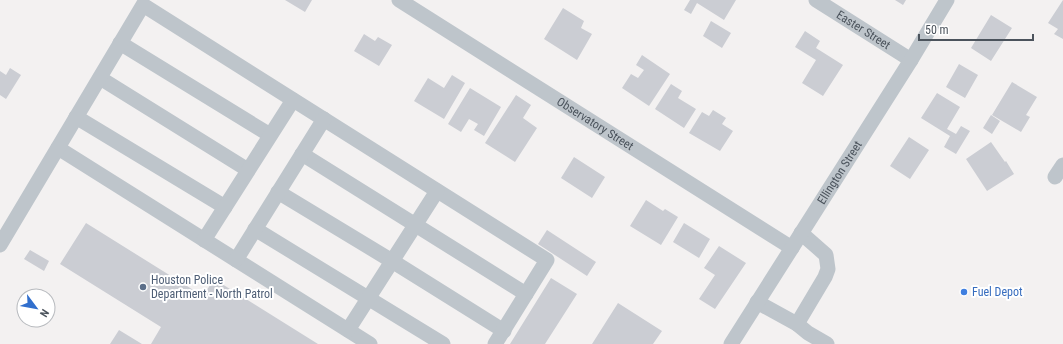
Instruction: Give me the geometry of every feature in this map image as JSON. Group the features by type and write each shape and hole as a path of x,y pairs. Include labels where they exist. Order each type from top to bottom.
{"street":[{"name":"Observatory Street","path":"399,0 792,248"},
{"name":"Easter Street","path":"816,0 911,60"},
{"name":"Ellington Street","path":"731,344 911,60 947,0"},
{"path":"0,245 143,5 547,260 495,344"},
{"path":"120,43 270,135"},
{"path":"100,78 248,170"},
{"path":"204,240 293,100"},
{"path":"76,117 225,207"},
{"path":"236,260 324,119"},
{"path":"58,148 370,344"},
{"path":"302,154 526,294"},
{"path":"348,330 437,190"},
{"path":"278,192 392,260 504,331"},
{"path":"255,229 444,344"},
{"path":"801,233 826,255 828,269 802,334"},
{"path":"757,302 802,334 827,344"}],"building":[{"path":"285,0 312,0 305,12"},
{"path":"690,0 736,0 724,20 697,3 691,14 684,10"},
{"path":"895,0 906,0 903,5"},
{"path":"1063,0 1063,39 1054,34 1058,29 1048,23"},
{"path":"563,8 584,21 581,28 592,34 577,60 544,39"},
{"path":"991,15 1012,28 991,61 971,48"},
{"path":"711,21 731,33 722,48 703,36"},
{"path":"805,31 820,41 816,48 843,65 823,96 802,83 816,60 795,47"},
{"path":"364,34 375,41 378,37 392,45 379,66 354,51"},
{"path":"642,55 670,74 649,106 622,88 631,74 638,78 644,70 636,65"},
{"path":"959,64 978,75 965,98 946,87"},
{"path":"10,68 21,75 6,99 0,95 0,71 6,75"},
{"path":"452,75 465,83 444,119 414,101 428,78 444,88"},
{"path":"1012,82 1037,97 1026,115 1030,117 1021,132 992,115"},
{"path":"671,84 682,91 678,98 696,109 684,128 655,109"},
{"path":"470,88 501,107 484,136 474,130 478,124 469,119 461,132 448,124"},
{"path":"937,93 960,107 947,129 956,134 961,126 970,131 956,154 944,147 950,136 921,118"},
{"path":"516,95 531,105 523,118 537,128 515,162 485,143"},
{"path":"713,110 726,118 722,124 733,131 720,151 689,133 702,112 709,116"},
{"path":"991,115 1000,121 992,134 983,128"},
{"path":"909,137 929,150 910,179 890,166"},
{"path":"991,142 1014,174 987,191 966,159"},
{"path":"574,157 605,177 592,198 561,178"},
{"path":"646,200 663,211 665,209 678,217 661,245 630,226"},
{"name":"Houston Police Department - North Patrol","path":"86,223 203,296 214,279 318,344 151,344 161,327 60,264"},
{"path":"684,223 710,239 699,258 673,242"},
{"path":"547,230 596,262 587,276 538,244"},
{"path":"719,246 746,263 715,309 699,299 715,275 704,268"},
{"path":"30,250 49,261 44,271 24,259"},
{"path":"551,278 577,294 545,344 510,344"},
{"path":"618,303 662,331 653,344 592,344"},
{"path":"119,330 142,344 110,344"}],"place":[{"name":"Houston Police Department - North Patrol","path":"143,287"},
{"name":"Fuel Depot","path":"964,292"}]}
